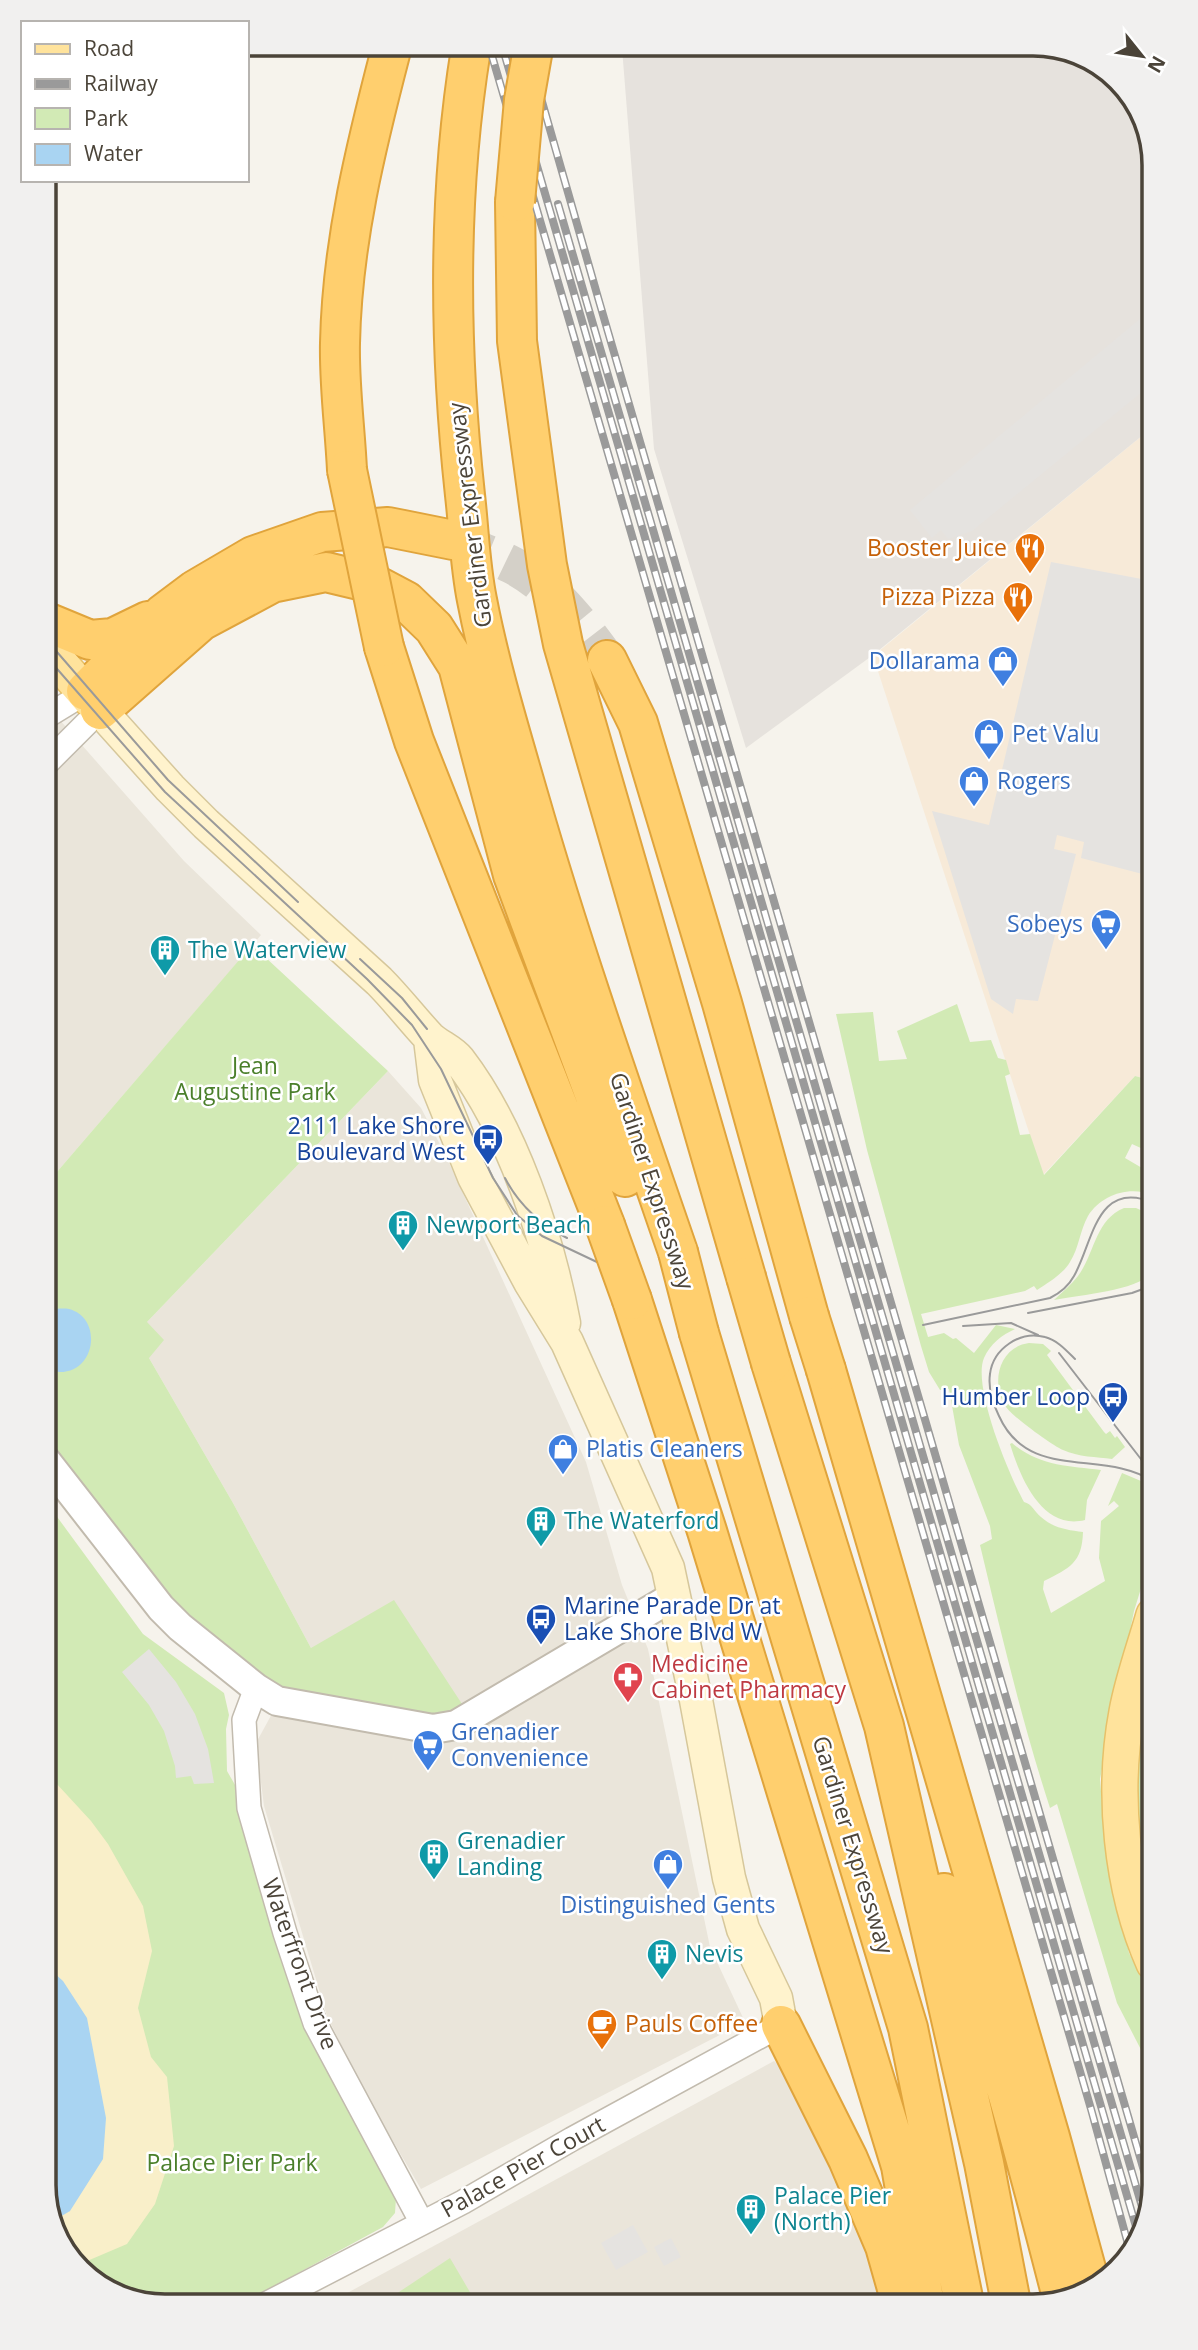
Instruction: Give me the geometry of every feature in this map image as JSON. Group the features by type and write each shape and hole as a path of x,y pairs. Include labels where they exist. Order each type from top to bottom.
{"highway":[{"path":"389,56 369,133 349,235 340,344 347,470 384,648 424,766 632,1300 707,1531 901,2166 924,2294"},
{"name":"Gardiner Expressway","path":"470,56 456,180 452,318 458,435 476,596 493,674 689,1334 759,1532 908,2028 962,2294"},
{"path":"532,56 524,100 515,202 517,341 547,565 564,644 771,1363 884,1726 968,1961 1017,2126 1060,2290"},
{"path":"56,626 90,639 113,638 163,614 195,590 253,556 321,531 388,527 453,540"},
{"path":"92,701 201,621 272,583 326,572 372,583 406,601 434,628 458,666 513,875 666,1254"},
{"path":"92,701 163,614"},
{"path":"607,660 638,723 722,1003 765,1163 1089,2279"},
{"path":"884,1726 984,2163 1009,2294"},
{"path":"781,2025 848,2159 885,2246 899,2294"}],"main road":[{"path":"56,660 170,788 206,824 379,981 430,1039 456,1056 481,1091 516,1165 550,1259 567,1342"},
{"path":"430,1039 435,1080 474,1177 530,1282 567,1342 668,1568 694,1688 729,1878 744,1929 776,1998 781,2025"},
{"path":"1142,1659 1128,1711 1121,1751 1120,1791 1127,1867 1142,1924"}],"street":[{"path":"56,714 92,701"},
{"path":"56,750 92,701"},
{"path":"56,1473 161,1608 180,1627 256,1688 277,1701 419,1727 445,1727 467,1719 674,1596"},
{"name":"Waterfront Drive","path":"256,1688 244,1720 249,1808 285,1933 315,2023 422,2223"},
{"name":"Palace Pier Court","path":"285,2294 422,2223 781,2025"}],"shaded area":[{"path":"623,56 1041,56 1075,64 1100,78 1107,85 1107,91 1113,91 1120,98 1134,123 1140,143 1142,436 873,655 746,748 654,449"},
{"path":"1140,319 1142,321 1142,392 972,531 948,539 941,530 932,538 910,510"},
{"path":"1142,436 1142,1078 1135,1076 1043,1175 873,656"},
{"path":"1051,562 1142,579 1142,874 1081,858 1084,842 1057,835 1054,849 1076,854 1038,1001 1016,999 1013,1014 991,999 932,811 989,825"},
{"path":"56,716 184,861 261,935 56,1173"},
{"path":"388,1071 421,1108 445,1154 586,1462 622,1585 648,1649 710,1947 745,2022 421,2189 366,2095 327,2016 264,1806 256,1743 311,1648 233,1503 149,1358 146,1323"},
{"path":"149,1649 176,1682 195,1714 208,1749 214,1783 194,1784 191,1776 176,1778 164,1731 149,1705 122,1672"},
{"path":"774,2061 784,2070 839,2167 884,2294 345,2294"},
{"path":"633,2225 648,2252 616,2270 601,2243"},
{"path":"671,2238 681,2257 664,2266 654,2247"}],"green space":[{"name":"Jean Augustine Park","path":"252,945 388,1071 147,1322 164,1340 149,1358 233,1503 311,1648 394,1600 462,1704 448,1713 431,1715 285,1690 219,1642 172,1599 56,1449 56,1173"},
{"path":"957,1004 970,1042 991,1040 998,1058 1006,1060 1010,1074 1005,1076 1020,1135 1030,1134 1044,1175 1135,1076 1142,1078 1142,1149 1132,1144 1125,1158 1142,1168 1142,1192 1118,1194 1094,1208 1067,1266 1037,1290 1034,1286 1025,1291 921,1314 928,1337 944,1333 956,1338 974,1353 996,1325 1015,1329 997,1340 984,1358 983,1389 994,1430 1024,1502 1050,1524 1083,1532 1077,1558 1068,1568 1044,1581 1043,1589 1051,1613 1105,1581 1099,1558 1101,1521 1119,1506 1114,1501 1108,1506 1122,1473 1142,1482 1142,1585 1134,1611 1100,1779 1106,1854 1129,1953 1142,1979 1142,2052 1117,2003 1057,1804 1050,1808 1040,1776 1012,1677 980,1545 992,1539 990,1526 959,1445 949,1389 940,1390 929,1372 921,1346 867,1150 836,1014 873,1012 879,1061 907,1059 897,1031"},
{"path":"1124,1208 1142,1211 1142,1280 1121,1288 1054,1300 1078,1276 1101,1229 1114,1213"},
{"path":"1029,1343 1043,1344 1051,1351 1047,1355 1104,1432 1106,1434 1110,1431 1115,1438 1117,1436 1125,1447 1112,1459 1063,1450 1050,1443 1006,1407 999,1387 1000,1368 1010,1351"},
{"path":"1010,1444 1044,1461 1101,1470 1087,1500 1085,1520 1070,1521 1045,1509 1035,1498 1020,1471"},
{"name":"Palace Pier Park","path":"56,1515 143,1634 224,1693 229,1715 226,1729 227,1771 238,1790 243,1821 396,2198 395,2213 383,2227 259,2294 157,2294 117,2283 93,2267 71,2240 61,2216 70,2211 56,2078"},
{"path":"1142,1727 1142,1877 1138,1862 1133,1780"},
{"path":"450,2258 471,2294 396,2294"}],"sand":[{"path":"56,1783 108,1844 143,1906 152,1951 138,2008 151,2057 167,2077 174,2146 155,2204 127,2244 87,2261 64,2227 61,2216 70,2211 56,2078"}],"water":[{"path":"56,1309 69,1309 80,1314 87,1323 91,1344 81,1363 72,1370 56,1371"},
{"path":"56,1975 87,2018 106,2118 103,2159 70,2211 61,2216 56,2185"}],"tunnel":[{"path":"453,540 505,561 540,584 565,607 607,660"}],"tram line":[{"path":"56,651 168,780 298,902"},
{"path":"56,668 165,792 367,979 412,1025 441,1069 493,1178 517,1215 542,1236 599,1263"},
{"path":"360,959 402,998 427,1029"},
{"path":"505,1178 531,1213 567,1238"},
{"path":"923,1325 1054,1296 1072,1280 1092,1232 1108,1206 1120,1199 1142,1200"},
{"path":"1028,1313 1142,1289"},
{"path":"963,1326 1011,1323 1038,1335"},
{"path":"1075,1359 1053,1340 1045,1337 1026,1336 1002,1349 990,1374 992,1396 999,1416 1012,1437 1029,1450 1048,1457 1113,1467 1142,1476"},
{"path":"1059,1353 1142,1460"}],"railway":[{"path":"492,56 1091,2109 1127,2240"},
{"path":"505,56 1135,2223"},
{"path":"516,56 531,110"},
{"path":"529,56 1142,2164"},
{"path":"558,204 1140,2202"}],"place":[{"name":"Booster Juice","path":"1030,575"},
{"name":"Pizza Pizza","path":"1018,624"},
{"name":"Dollarama","path":"1003,688"},
{"name":"Pet Valu","path":"989,761"},
{"name":"Rogers","path":"974,808"},
{"name":"Sobeys","path":"1106,951"},
{"name":"The Waterview","path":"165,977"},
{"name":"2111 Lake Shore Boulevard West","path":"488,1166"},
{"name":"Newport Beach","path":"403,1252"},
{"name":"Humber Loop","path":"1113,1424"},
{"name":"Platis Cleaners","path":"563,1476"},
{"name":"The Waterford","path":"541,1548"},
{"name":"Marine Parade Dr at Lake Shore Blvd W","path":"541,1646"},
{"name":"Medicine Cabinet Pharmacy","path":"628,1704"},
{"name":"Grenadier Convenience","path":"428,1772"},
{"name":"Grenadier Landing","path":"434,1881"},
{"name":"Distinguished Gents","path":"668,1891"},
{"name":"Nevis","path":"662,1981"},
{"name":"Pauls Coffee","path":"602,2051"},
{"name":"Palace Pier (North)","path":"751,2236"}]}
